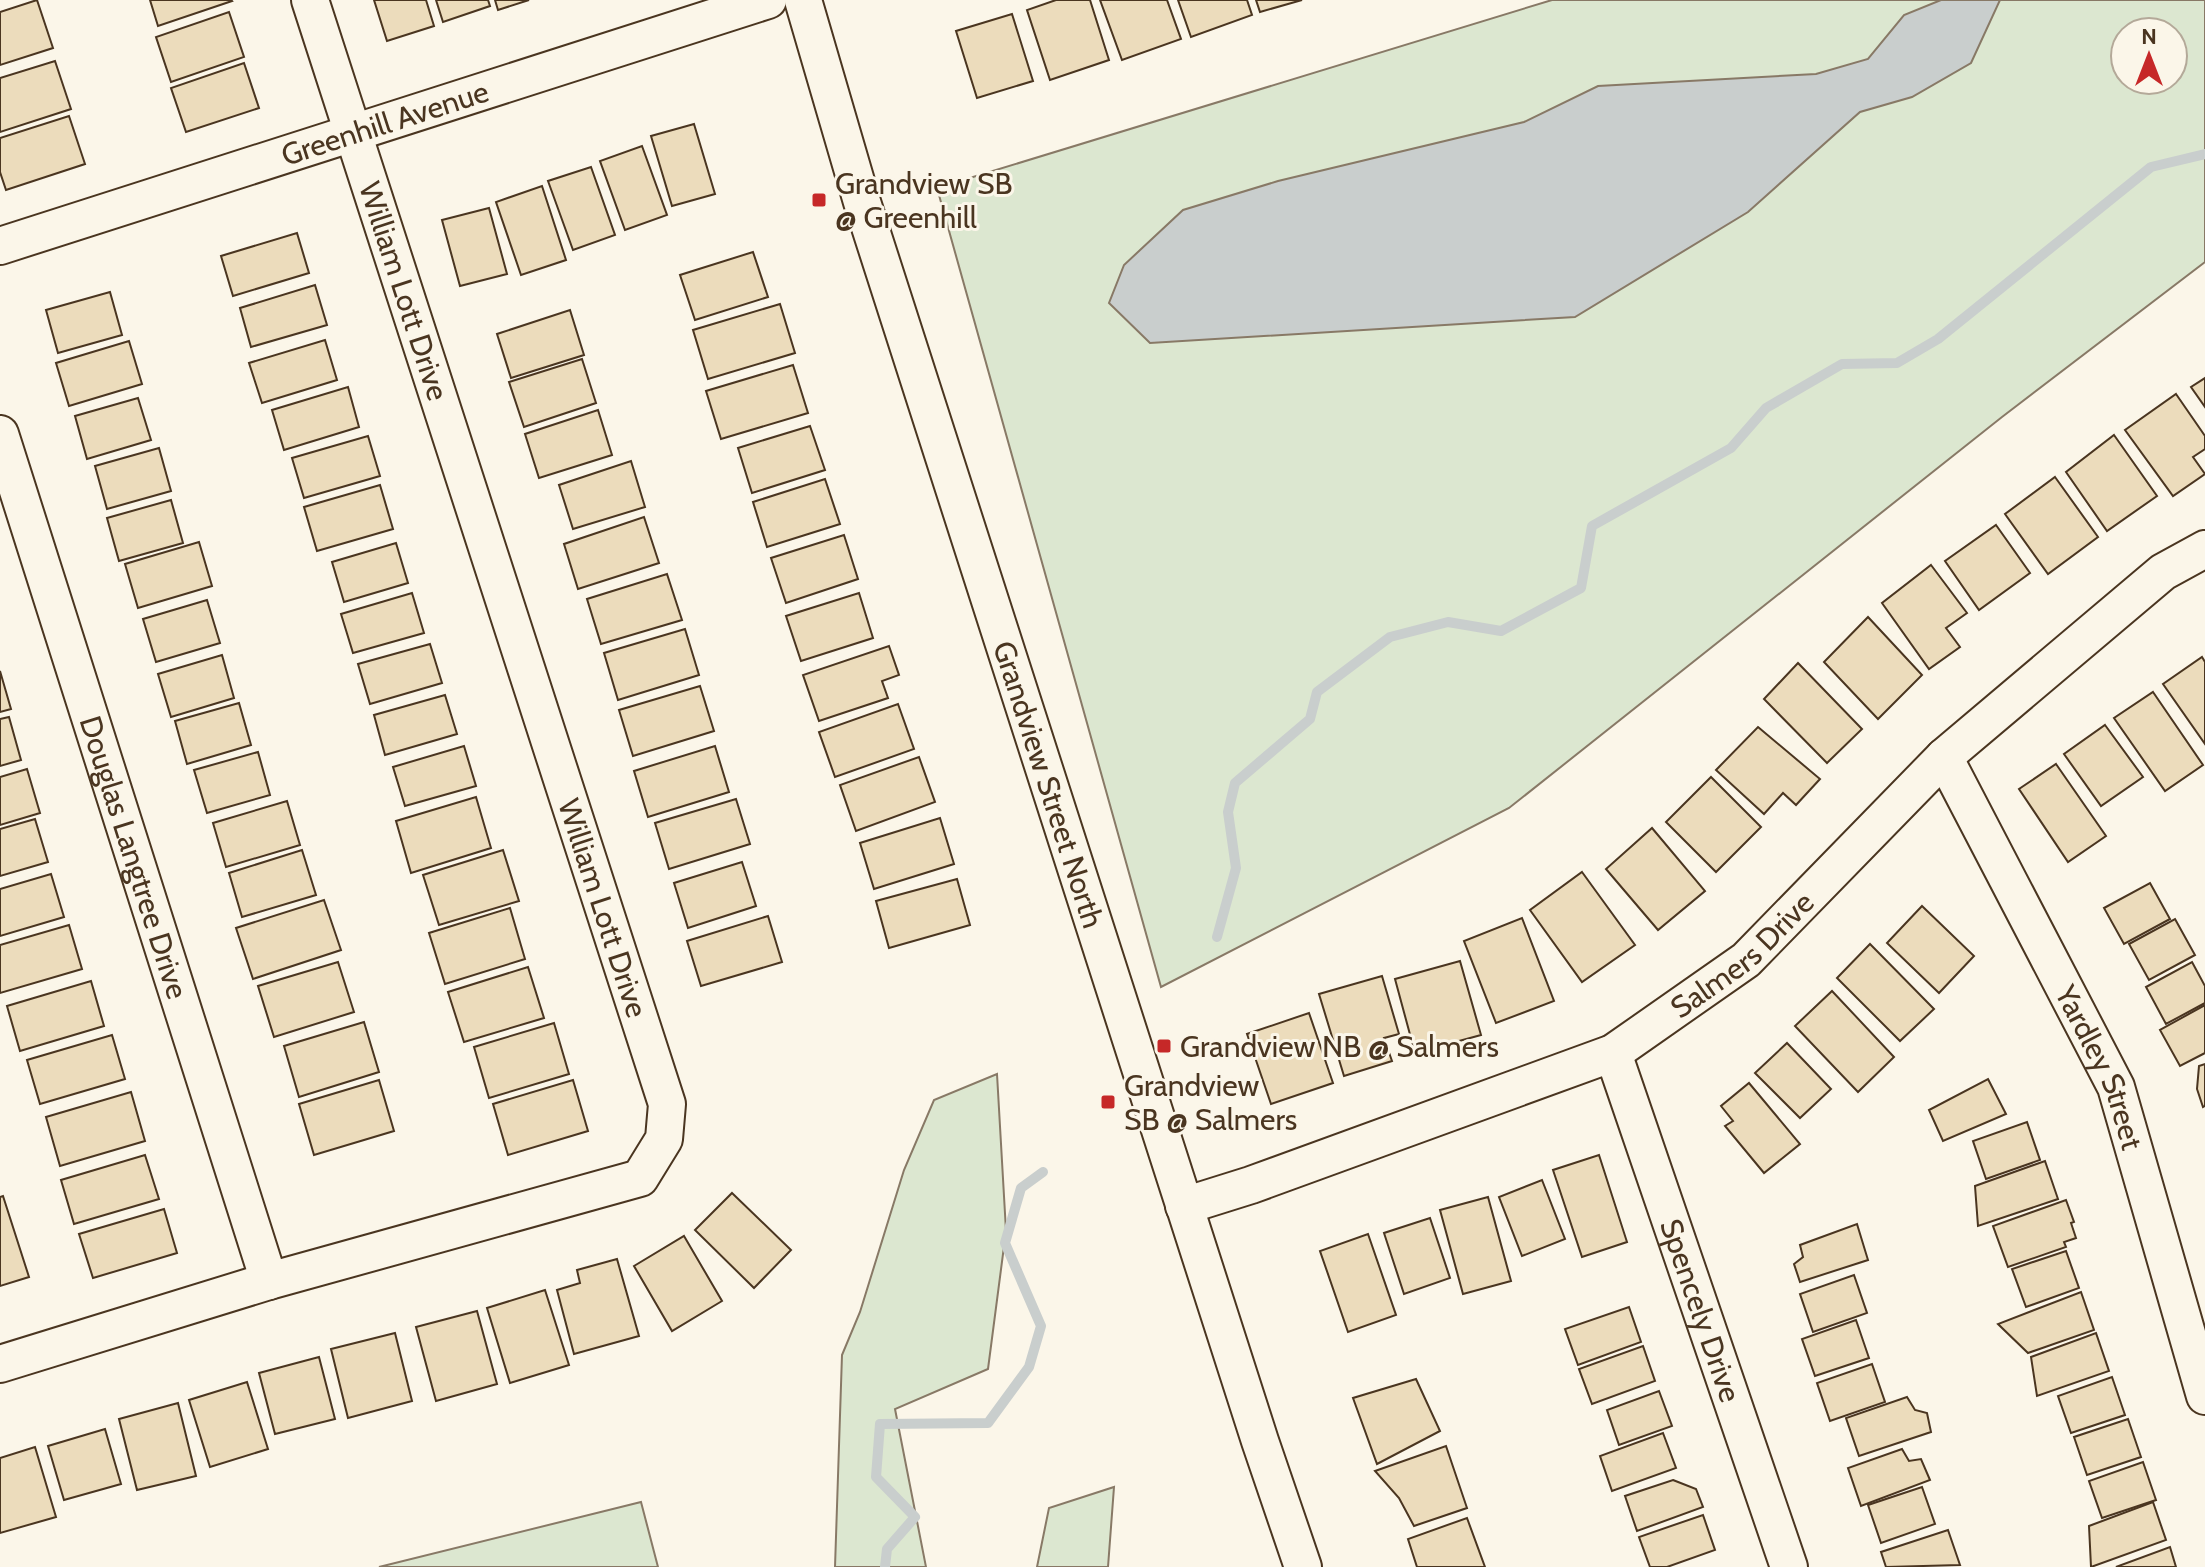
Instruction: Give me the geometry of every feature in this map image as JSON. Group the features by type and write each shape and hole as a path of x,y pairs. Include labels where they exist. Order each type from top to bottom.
{"street":[{"name":"William Lott Drive","path":"0,1364 269,1281 640,1178 664,1139 667,1104 310,0"},
{"name":"Greenhill Avenue","path":"0,246 768,0"},
{"name":"Grandview Street North","path":"803,0 862,202 1303,1567"},
{"name":"Douglas Langtree Drive","path":"0,434 269,1281"},
{"name":"Salmers Drive","path":"1184,1206 1251,1185 1613,1053 1746,960 1944,757 2163,572 2205,549"},
{"name":"Yardley Street","path":"1944,757 2116,1087 2205,1396"},
{"name":"Spencely Drive","path":"1613,1053 1789,1567"}],"green space":[{"path":"1552,0 2205,0 2205,262 2002,417 1509,808 1161,987 937,188"},
{"path":"997,1074 1006,1231 988,1369 895,1409 926,1567 835,1567 842,1355 860,1312 904,1170 934,1100"},
{"path":"1114,1487 1108,1567 1037,1567 1049,1508"},
{"path":"641,1502 658,1567 379,1567"}],"shaded area":[{"path":"1941,0 2000,0 1971,63 1912,97 1860,112 1748,212 1575,317 1150,343 1109,303 1124,265 1183,210 1278,181 1524,122 1598,86 1816,74 1868,59 1904,15"}],"building":[{"path":"37,0 53,48 0,65 0,12"},
{"path":"150,0 231,0 232,1 158,26"},
{"path":"374,0 426,0 434,26 387,41"},
{"path":"436,0 488,0 490,6 443,22"},
{"path":"495,0 529,0 498,10"},
{"path":"1056,0 1090,0 1109,60 1050,80 1027,10"},
{"path":"1100,0 1167,0 1181,39 1122,60"},
{"path":"1178,0 1247,0 1252,15 1191,37"},
{"path":"1256,0 1302,0 1260,12"},
{"path":"229,12 244,57 171,82 156,37"},
{"path":"1012,14 1033,81 977,98 956,31"},
{"path":"55,61 71,109 0,132 0,78"},
{"path":"244,63 259,108 186,132 171,88"},
{"path":"69,116 85,164 6,190 0,172 0,138"},
{"path":"694,124 715,194 672,206 651,136"},
{"path":"642,146 667,215 625,230 600,161"},
{"path":"591,167 615,235 573,250 548,181"},
{"path":"542,186 566,260 521,275 496,202"},
{"path":"489,208 507,274 460,286 442,220"},
{"path":"297,233 309,273 233,296 221,256"},
{"path":"753,252 768,297 695,320 680,275"},
{"path":"315,285 327,325 251,347 240,308"},
{"path":"110,292 122,335 58,353 46,310"},
{"path":"780,304 795,353 708,379 693,330"},
{"path":"570,310 584,355 511,378 497,334"},
{"path":"325,340 337,380 262,403 249,363"},
{"path":"129,341 142,384 69,406 56,363"},
{"path":"582,359 596,403 524,427 509,382"},
{"path":"793,365 808,413 721,439 706,391"},
{"path":"2205,378 2205,407 2191,387"},
{"path":"348,387 359,427 284,450 272,410"},
{"path":"2176,394 2205,436 2205,449 2193,457 2205,474 2173,496 2125,430"},
{"path":"138,398 151,440 87,459 75,416"},
{"path":"598,410 612,455 539,478 525,434"},
{"path":"810,426 825,470 752,493 738,448"},
{"path":"2114,435 2157,496 2107,531 2066,472"},
{"path":"368,436 380,476 304,498 292,458"},
{"path":"159,448 171,491 107,509 95,466"},
{"path":"631,461 645,507 573,529 559,485"},
{"path":"2055,477 2098,537 2048,574 2005,514"},
{"path":"825,479 840,524 767,547 753,502"},
{"path":"380,485 393,529 317,551 304,507"},
{"path":"171,500 183,543 119,561 107,518"},
{"path":"644,517 659,563 578,589 564,544"},
{"path":"1996,525 2030,573 1979,610 1945,561"},
{"path":"844,535 858,579 786,603 771,558"},
{"path":"199,542 212,586 138,608 125,564"},
{"path":"396,543 408,583 344,602 332,562"},
{"path":"1931,565 1967,613 1946,628 1960,647 1929,669 1882,603"},
{"path":"667,574 682,620 601,644 587,599"},
{"path":"412,593 424,633 353,653 341,614"},
{"path":"859,593 873,638 801,661 786,616"},
{"path":"207,600 220,643 156,662 143,619"},
{"path":"1868,617 1922,675 1878,719 1824,662"},
{"path":"685,629 699,675 618,700 604,653"},
{"path":"430,644 442,683 370,704 358,664"},
{"path":"889,646 899,675 882,681 888,698 819,721 803,675"},
{"path":"222,655 234,698 171,717 158,674"},
{"path":"2202,657 2205,662 2205,744 2163,684"},
{"path":"1798,663 1862,729 1827,763 1764,699"},
{"path":"0,671 11,709 0,712"},
{"path":"700,686 714,731 633,756 619,710"},
{"path":"2153,692 2203,765 2165,791 2114,718"},
{"path":"445,695 457,734 385,755 374,715"},
{"path":"239,703 251,745 187,764 175,721"},
{"path":"898,704 914,749 835,777 819,732"},
{"path":"9,717 21,760 0,766 0,719"},
{"path":"2105,725 2143,777 2101,806 2064,754"},
{"path":"1758,727 1820,779 1796,805 1783,793 1764,814 1716,770"},
{"path":"464,746 476,786 405,806 393,767"},
{"path":"715,746 729,792 648,817 634,771"},
{"path":"258,752 270,795 207,813 194,770"},
{"path":"919,757 935,802 856,831 840,785"},
{"path":"2056,764 2106,836 2068,862 2019,789"},
{"path":"27,769 40,813 0,825 0,777"},
{"path":"1711,777 1761,827 1716,872 1666,822"},
{"path":"476,797 491,848 411,873 396,821"},
{"path":"736,799 750,844 669,869 655,823"},
{"path":"287,801 300,845 226,867 213,823"},
{"path":"940,818 954,864 874,889 860,843"},
{"path":"35,819 48,862 0,876 0,829"},
{"path":"1652,828 1705,891 1658,930 1606,869"},
{"path":"302,850 316,895 242,917 229,873"},
{"path":"503,850 519,901 439,925 423,875"},
{"path":"742,862 756,906 688,928 674,883"},
{"path":"1582,872 1635,945 1582,982 1530,910"},
{"path":"51,874 64,917 0,936 0,889"},
{"path":"957,879 970,925 889,948 876,901"},
{"path":"2150,883 2170,919 2124,944 2104,908"},
{"path":"324,900 341,950 253,979 236,928"},
{"path":"1922,906 1974,956 1939,993 1887,943"},
{"path":"510,908 525,959 445,984 429,933"},
{"path":"768,916 782,962 701,986 687,941"},
{"path":"1522,918 1554,1001 1496,1023 1464,941"},
{"path":"2175,919 2195,955 2149,980 2129,944"},
{"path":"69,925 82,969 0,993 0,945"},
{"path":"1870,944 1934,1009 1900,1041 1837,978"},
{"path":"1460,961 1481,1035 1415,1053 1395,979"},
{"path":"338,962 354,1012 274,1037 258,986"},
{"path":"2192,962 2205,986 2205,1003 2166,1024 2146,987"},
{"path":"528,967 544,1018 464,1042 448,992"},
{"path":"1382,976 1399,1034 1384,1038 1392,1061 1344,1076 1319,994"},
{"path":"91,981 104,1026 20,1051 7,1006"},
{"path":"1832,991 1894,1057 1858,1092 1795,1026"},
{"path":"2205,1005 2205,1053 2180,1066 2160,1030"},
{"path":"1309,1013 1333,1083 1271,1104 1247,1034"},
{"path":"364,1022 379,1072 299,1097 284,1046"},
{"path":"554,1023 569,1074 489,1098 474,1047"},
{"path":"112,1035 125,1079 40,1104 27,1060"},
{"path":"1787,1043 1831,1089 1800,1118 1755,1073"},
{"path":"2205,1064 2203,1107 2197,1089 2199,1066"},
{"path":"1988,1079 2006,1114 1943,1141 1929,1110"},
{"path":"379,1080 394,1131 314,1155 299,1104"},
{"path":"573,1080 588,1131 508,1155 493,1104"},
{"path":"1749,1083 1800,1144 1764,1173 1725,1126 1733,1121 1721,1106"},
{"path":"131,1092 145,1141 60,1166 46,1117"},
{"path":"2027,1122 2040,1160 1986,1179 1973,1141"},
{"path":"145,1155 159,1199 74,1224 61,1180"},
{"path":"1599,1155 1627,1242 1582,1257 1553,1170"},
{"path":"2045,1161 2058,1199 1978,1226 1975,1186"},
{"path":"1542,1180 1565,1239 1522,1256 1499,1197"},
{"path":"732,1193 791,1250 754,1288 695,1230"},
{"path":"3,1196 29,1277 0,1286 0,1197"},
{"path":"1488,1197 1511,1281 1463,1294 1440,1210"},
{"path":"2066,1200 2076,1238 2064,1242 2066,1247 2008,1267 1993,1226"},
{"path":"164,1209 177,1253 93,1278 79,1234"},
{"path":"1430,1218 1450,1278 1404,1294 1384,1233"},
{"path":"1857,1224 1868,1260 1800,1282 1794,1264 1803,1257 1800,1245"},
{"path":"1368,1234 1396,1315 1348,1332 1320,1251"},
{"path":"684,1236 722,1301 672,1331 634,1266"},
{"path":"2066,1251 2079,1288 2026,1307 2012,1269"},
{"path":"617,1259 639,1336 574,1354 557,1290 580,1283 577,1270"},
{"path":"1854,1275 1867,1313 1813,1332 1800,1294"},
{"path":"545,1290 569,1365 510,1383 487,1308"},
{"path":"2081,1292 2094,1330 2028,1353 1998,1324"},
{"path":"1629,1307 1641,1342 1578,1365 1565,1329"},
{"path":"477,1311 497,1384 436,1401 416,1327"},
{"path":"1856,1320 1869,1358 1815,1376 1802,1339"},
{"path":"395,1333 412,1401 348,1418 331,1349"},
{"path":"2096,1333 2109,1371 2037,1396 2031,1357"},
{"path":"1643,1346 1655,1381 1592,1404 1579,1369"},
{"path":"319,1357 335,1419 275,1434 259,1373"},
{"path":"1872,1364 1885,1402 1830,1421 1817,1383"},
{"path":"2112,1377 2125,1415 2071,1433 2058,1396"},
{"path":"1416,1379 1440,1431 1377,1464 1353,1398"},
{"path":"247,1382 268,1449 210,1467 189,1400"},
{"path":"1659,1391 1672,1426 1619,1445 1607,1410"},
{"path":"1907,1397 1915,1410 1927,1413 1931,1432 1859,1456 1846,1418"},
{"path":"178,1403 196,1476 137,1490 119,1419"},
{"path":"2128,1419 2141,1457 2087,1475 2074,1437"},
{"path":"105,1429 121,1484 64,1500 48,1446"},
{"path":"1663,1433 1676,1468 1612,1491 1600,1456"},
{"path":"1446,1446 1467,1508 1414,1526 1399,1498 1375,1471"},
{"path":"35,1447 56,1517 0,1533 0,1458"},
{"path":"1902,1449 1909,1461 1921,1459 1930,1480 1861,1506 1848,1468"},
{"path":"2143,1462 2156,1500 2102,1518 2089,1481"},
{"path":"1673,1480 1696,1489 1703,1507 1637,1531 1625,1496"},
{"path":"1922,1487 1935,1524 1881,1543 1868,1505"},
{"path":"2153,1502 2166,1540 2091,1567 2089,1526"},
{"path":"1703,1515 1715,1550 1667,1567 1650,1567 1639,1537"},
{"path":"1467,1518 1485,1567 1417,1567 1408,1539"},
{"path":"1948,1530 1960,1565 1886,1567 1881,1552"},
{"path":"2170,1547 2176,1567 2116,1567"}],"waterway":[{"path":"1217,937 1236,868 1228,812 1235,783 1310,719 1317,692 1390,637 1448,622 1501,631 1581,588 1592,526 1731,448 1766,408 1842,364 1897,363 1938,339 2151,167 2205,154"},
{"path":"885,1567 887,1549 915,1517 876,1477 880,1424 988,1423 1029,1367 1041,1326 1005,1243 1021,1188 1043,1172"}],"place":[{"name":"Grandview SB @ Greenhill","path":"819,200"},
{"name":"Grandview NB @ Salmers","path":"1164,1046"},
{"name":"Grandview SB @ Salmers","path":"1108,1102"}]}
